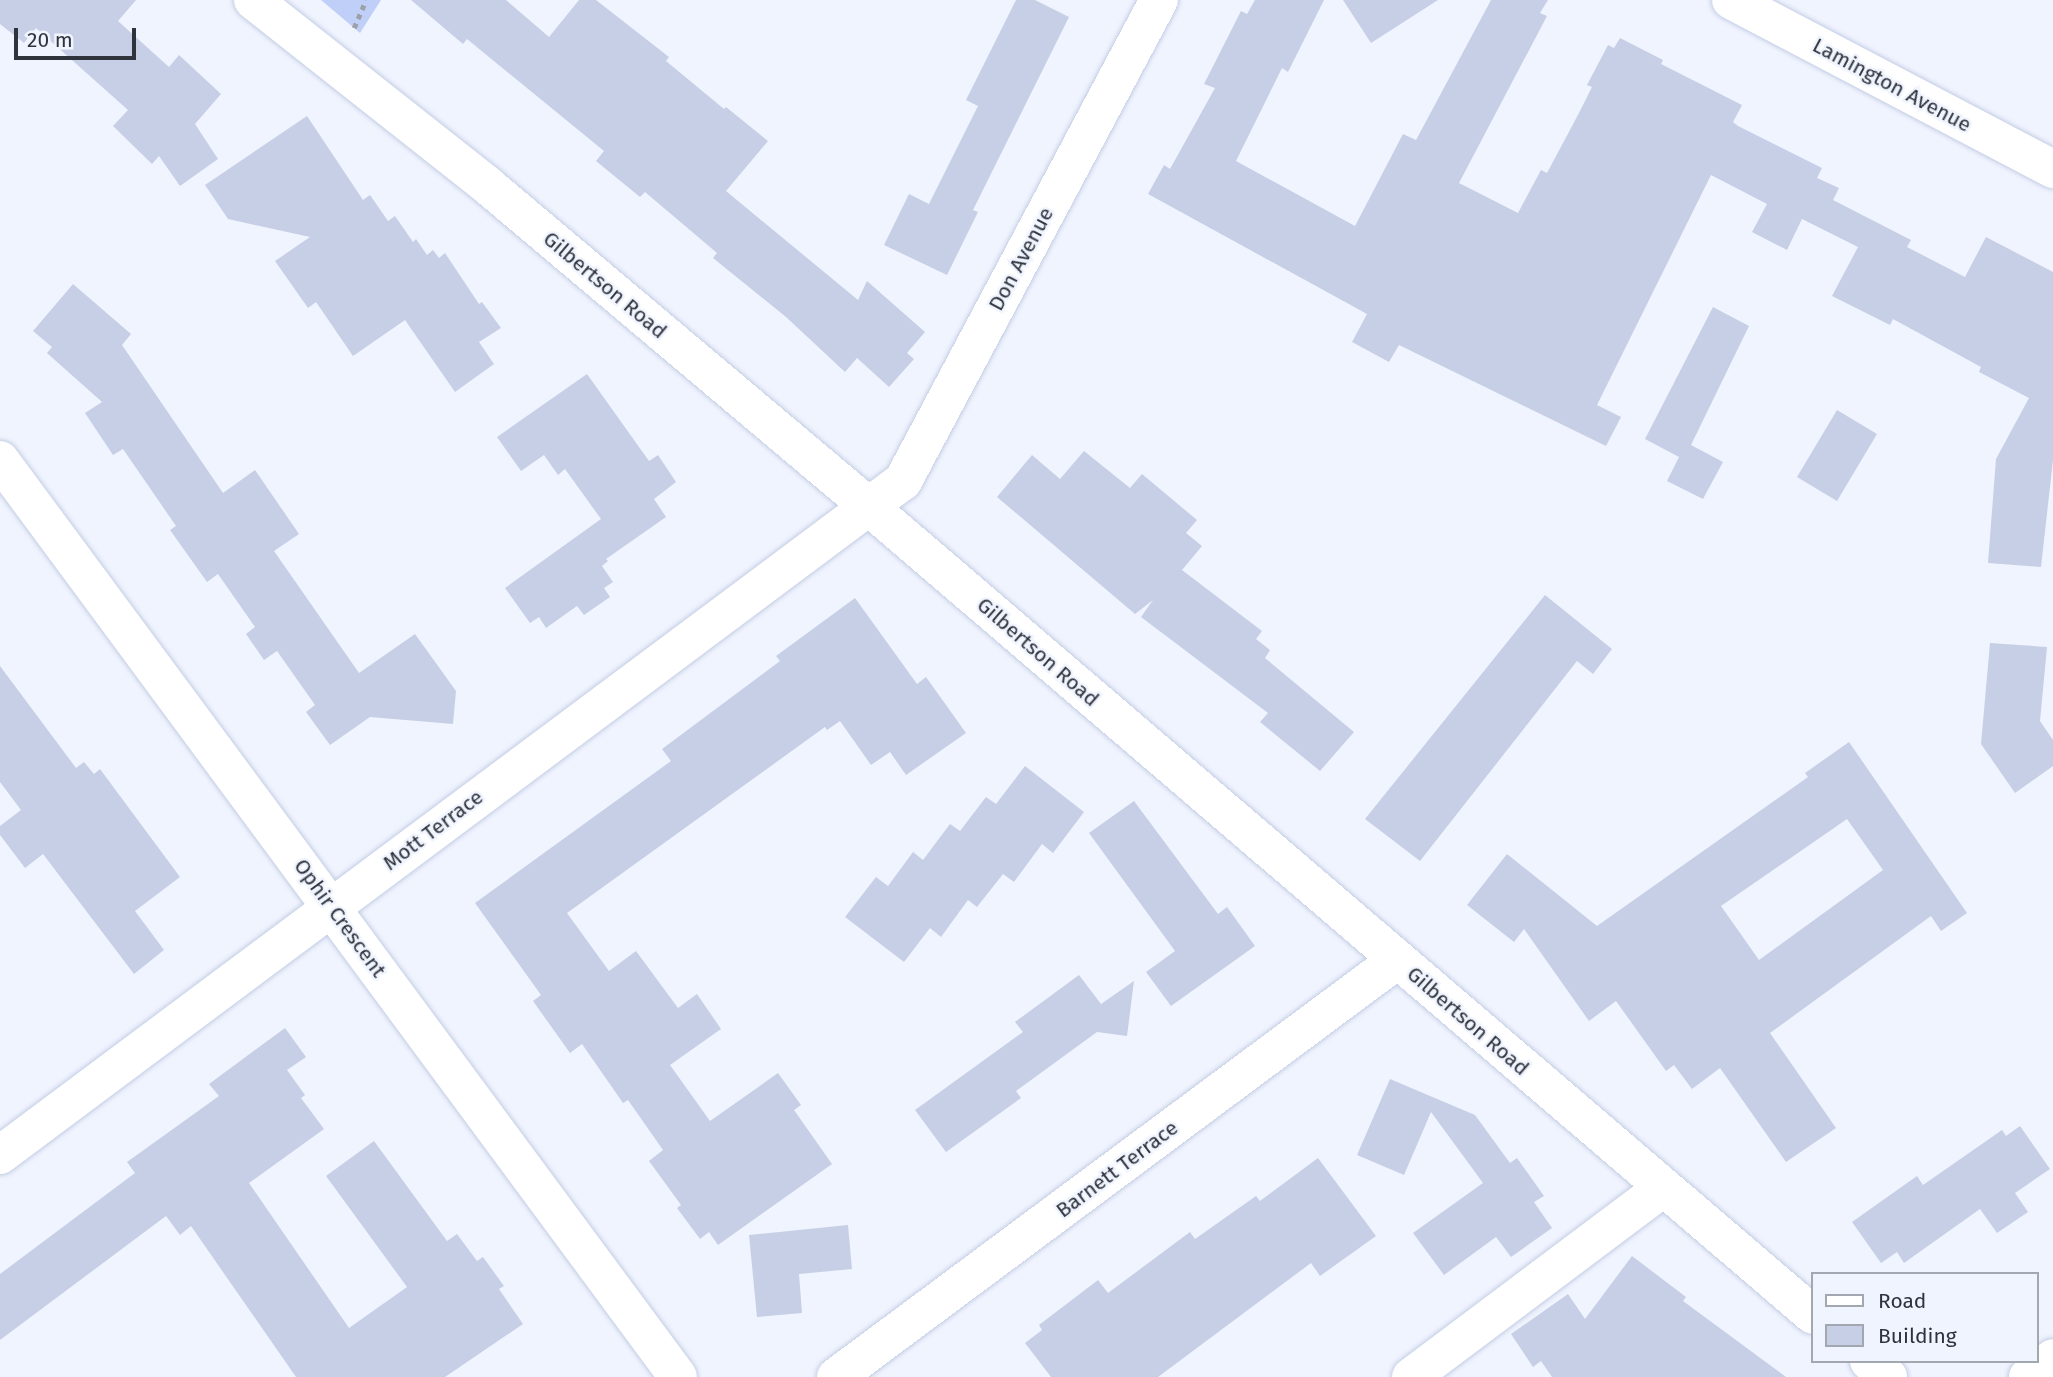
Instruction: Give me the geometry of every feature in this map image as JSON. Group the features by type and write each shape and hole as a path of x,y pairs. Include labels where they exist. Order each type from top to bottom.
{"street":[{"name":"Gilbertson Road","path":"253,0 487,185 867,505 1812,1314"},
{"name":"Don Avenue","path":"867,505 903,481 1159,0"},
{"name":"Lamington Avenue","path":"1731,0 2053,169"},
{"name":"Ophir Crescent","path":"0,460 678,1377"},
{"name":"Mott Terrace","path":"0,1155 867,505"},
{"name":"Barnett Terrace","path":"836,1377 1397,960"},
{"path":"1411,1377 1663,1188"},
{"path":"2028,1377 2053,1358"},
{"path":"1871,1363 1888,1377"}],"shaded area":[{"path":"321,0 381,0 360,33"}],"building":[{"path":"0,0 136,0 118,21 169,67 179,55 221,94 195,124 218,159 180,186 159,156 152,164 113,126 128,110 36,28 24,43 0,24"},
{"path":"411,0 506,0 549,37 579,0 596,0 669,57 666,61 724,109 726,107 768,141 726,191 858,300 867,281 925,332 907,353 914,359 889,387 857,358 845,372 786,317 713,258 717,253 645,192 640,197 596,161 604,151 467,39 463,44"},
{"path":"1016,0 1035,0 1069,17 973,210 978,212 947,275 884,245 909,194 929,204 978,106 966,100"},
{"path":"1255,0 1324,0 1288,72 1282,68 1236,161 1355,226 1403,134 1416,140 1491,0 1548,0 1540,13 1547,16 1459,183 1518,213 1541,170 1547,173 1592,87 1587,85 1608,45 1614,48 1620,38 1663,60 1661,64 1742,105 1733,122 1822,168 1817,178 1839,188 1833,200 1911,240 1907,247 1965,277 1986,237 2053,272 2053,460 2041,567 1988,563 1996,459 2029,398 1979,372 1981,367 1893,319 1890,325 1832,296 1858,247 1802,219 1787,250 1752,232 1767,204 1711,175 1597,405 1621,417 1606,446 1399,345 1389,362 1352,342 1367,314 1148,194 1164,165 1170,169 1215,88 1204,84 1241,11 1247,14"},
{"path":"1343,0 1438,0 1371,43"},
{"path":"307,116 363,200 370,195 388,221 395,216 413,242 416,239 427,255 433,250 439,258 445,253 479,304 482,302 501,328 479,342 494,364 455,392 405,320 353,356 316,302 308,308 275,261 310,237 228,219 205,185"},
{"path":"73,284 131,334 122,345 223,493 255,470 299,534 274,551 359,673 415,634 456,691 453,724 370,717 330,745 306,712 315,705 277,651 264,660 246,634 255,627 218,574 207,582 170,530 176,526 123,449 113,455 85,413 102,402 47,353 52,347 33,331"},
{"path":"1713,307 1749,326 1691,445 1723,462 1703,499 1667,481 1679,457 1645,439"},
{"path":"587,374 649,461 658,455 676,482 654,499 666,517 606,559 608,561 602,566 613,582 604,588 610,597 584,615 577,606 546,628 539,617 530,623 505,588 601,519 565,469 558,475 544,455 521,471 497,437"},
{"path":"1837,410 1877,434 1837,501 1797,477"},
{"path":"1084,451 1130,488 1142,474 1197,520 1186,533 1202,546 1182,570 1262,631 1256,639 1270,650 1265,658 1354,732 1320,771 1260,722 1268,713 1141,617 1153,600 1135,614 997,497 1032,455 1060,479"},
{"path":"1545,595 1612,649 1593,674 1577,661 1420,861 1365,819"},
{"path":"855,598 917,684 926,677 966,733 906,775 890,752 871,765 840,721 827,730 825,727 567,913 609,971 636,951 678,1008 697,994 721,1029 670,1065 710,1121 778,1073 801,1105 794,1110 832,1164 718,1245 709,1232 700,1239 677,1208 681,1205 649,1161 663,1150 628,1100 623,1103 582,1044 570,1053 533,1001 541,995 475,903 671,761 662,749 780,661 776,656"},
{"path":"1990,643 2047,647 2040,721 2053,740 2053,766 2015,793 1981,744"},
{"path":"0,666 76,768 84,762 94,774 100,769 180,877 135,911 164,950 134,974 43,854 25,868 0,835 0,826 21,810 0,782"},
{"path":"1849,742 1967,913 1941,931 1931,916 1770,1033 1836,1128 1786,1162 1720,1068 1692,1089 1674,1065 1666,1071 1616,1001 1589,1021 1524,929 1514,942 1467,905 1507,854 1597,926 1808,777 1805,773","holes":["1847,819 1883,870 1759,960 1721,906"]},
{"path":"1025,766 1084,812 1053,853 1042,844 1014,882 1003,874 977,907 968,900 941,937 930,928 904,962 845,917 876,877 888,886 913,852 923,860 950,824 960,831 986,797 996,804"},
{"path":"1134,801 1218,914 1227,907 1255,946 1171,1006 1146,972 1175,951 1089,833"},
{"path":"1079,975 1101,1004 1134,981 1127,1036 1097,1032 1016,1091 1021,1098 946,1152 915,1110 1023,1032 1015,1022"},
{"path":"285,1028 306,1057 287,1070 305,1095 301,1098 324,1129 249,1183 349,1328 407,1287 326,1176 374,1141 447,1241 457,1234 477,1261 483,1257 504,1286 499,1289 523,1324 445,1377 296,1377 191,1226 180,1235 166,1216 0,1340 0,1274 135,1173 127,1162 219,1096 209,1084"},
{"path":"1390,1079 1475,1115 1510,1163 1517,1158 1544,1196 1534,1202 1552,1228 1511,1257 1496,1237 1444,1275 1413,1233 1483,1183 1431,1112 1404,1175 1357,1155"},
{"path":"2020,1126 2050,1169 2015,1193 2028,1212 1997,1233 1980,1209 1904,1263 1897,1252 1881,1263 1852,1222 1917,1176 1923,1185 2002,1130 2006,1136"},
{"path":"1318,1158 1376,1236 1320,1276 1311,1263 1158,1377 1051,1377 1025,1343 1042,1330 1039,1325 1098,1280 1108,1293 1190,1232 1195,1239 1256,1196 1260,1201"},
{"path":"848,1225 852,1269 799,1274 802,1313 757,1317 749,1235"},
{"path":"1632,1256 1686,1297 1683,1301 1786,1377 1552,1377 1541,1361 1533,1367 1511,1334 1568,1294 1585,1319"}]}
